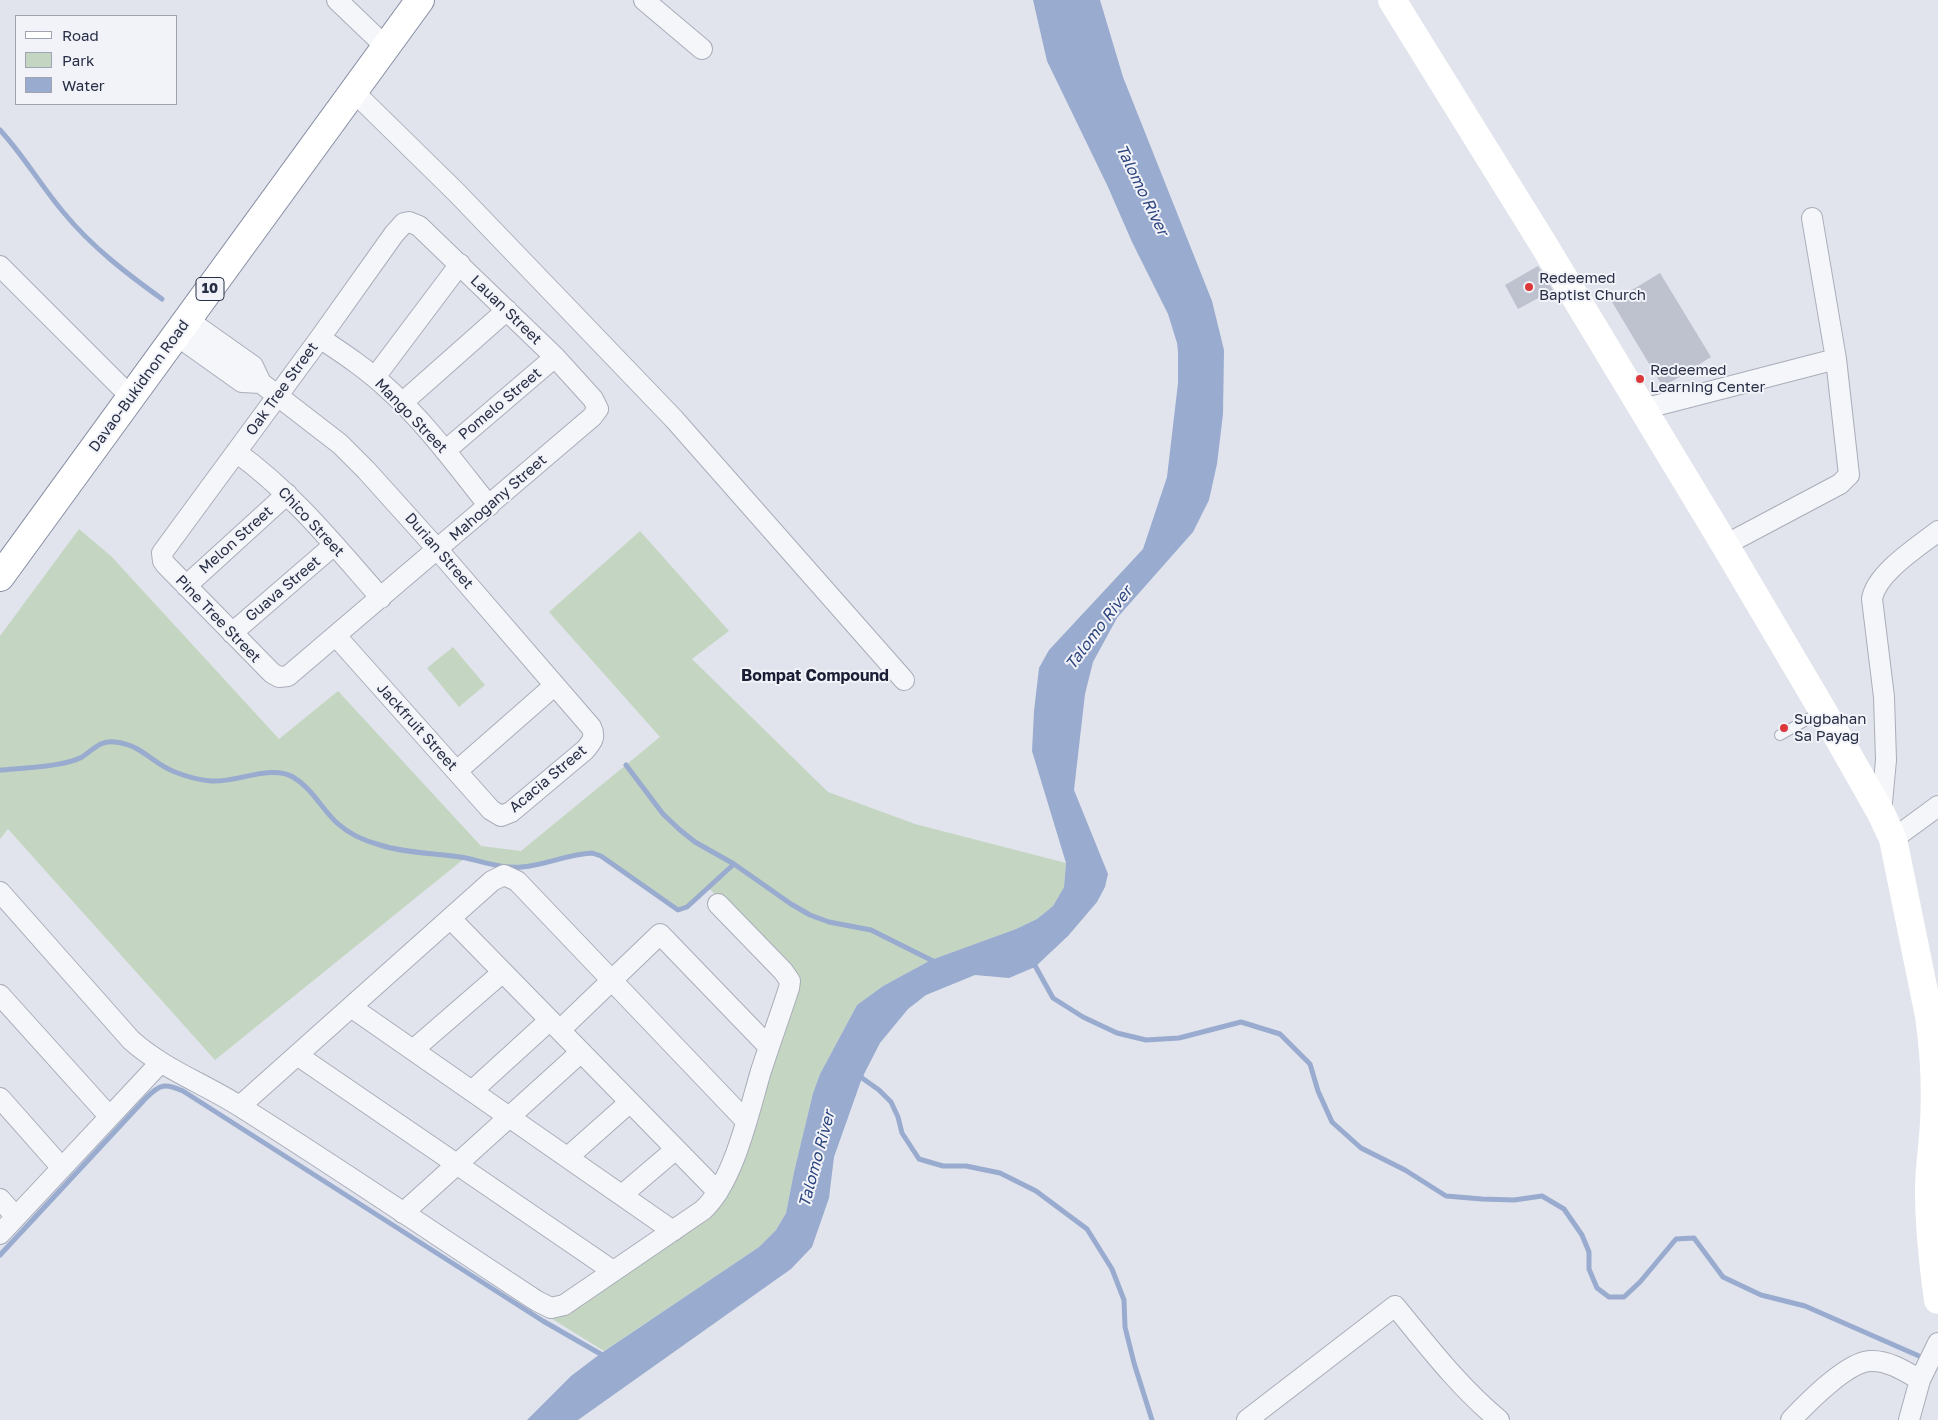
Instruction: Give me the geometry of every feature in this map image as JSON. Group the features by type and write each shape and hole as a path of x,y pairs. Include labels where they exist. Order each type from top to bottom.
{"main road":[{"name":"Davao-Bukidnon Road","path":"0,578 420,0"},
{"path":"1392,0 1725,545 1823,710 1881,813 1893,840 1929,1016 1933,1045 1935,1070 1934,1120 1929,1189 1931,1246 1938,1300"}],"street":[{"path":"336,0 386,47"},
{"path":"644,0 702,49"},
{"path":"353,91 458,193 674,419 904,680"},
{"path":"1725,545 1840,484 1848,475 1836,359 1812,218"},
{"name":"Lauan Street","path":"404,223 414,223 419,226 460,264 555,357 593,399 598,409"},
{"name":"Oak Tree Street","path":"162,556 163,550 278,396 394,234 404,223"},
{"path":"375,377 460,264"},
{"path":"0,266 131,397"},
{"path":"402,403 507,310"},
{"name":"Durian Street","path":"182,327 253,366 261,383 340,444 366,470 591,727 594,733 593,739"},
{"name":"Mango Street","path":"320,338 375,377 402,403 445,451 489,506"},
{"name":"Pomelo Street","path":"445,451 555,357"},
{"path":"1643,409 1836,359"},
{"name":"Mahogany Street","path":"279,678 288,676 438,550 592,417 598,409"},
{"name":"Chico Street","path":"236,452 253,464 286,494 381,598"},
{"name":"Melon Street","path":"186,586 286,494"},
{"path":"1881,813 1886,760 1884,706 1872,600 1873,592 1884,575 1938,531"},
{"name":"Guava Street","path":"232,633 334,545"},
{"name":"Pine Tree Street","path":"162,556 166,565 186,586 279,678"},
{"name":"Jackfruit Street","path":"336,636 491,810 501,816"},
{"path":"457,772 555,685"},
{"name":"Acacia Street","path":"501,816 511,812 585,750 593,739"},
{"path":"1893,840 1938,806"},
{"path":"240,1106 451,918 498,877 504,874 510,876 746,1121"},
{"path":"0,892 131,1040 160,1063 240,1106 537,1301 551,1308 564,1304 703,1210 712,1202 718,1192 735,1154 790,981 783,971 718,904"},
{"path":"451,918 718,1192"},
{"path":"472,1091 611,980 660,934 769,1047"},
{"path":"413,1050 503,972"},
{"path":"0,995 109,1116"},
{"path":"351,1007 673,1231"},
{"path":"403,1213 581,1052"},
{"path":"297,1055 613,1271"},
{"path":"0,1234 160,1063"},
{"path":"0,1098 62,1168"},
{"path":"568,1158 630,1102"},
{"path":"622,1195 676,1149"},
{"path":"0,1199 16,1217"},
{"path":"1247,1420 1395,1306 1448,1370 1499,1420"},
{"path":"1909,1420 1920,1380 1938,1343"},
{"path":"1791,1420 1835,1379 1854,1366 1869,1361 1886,1363 1920,1380"}],"lane":[{"path":"1780,735 1823,710"}],"green space":[{"path":"79,529 111,556 279,739 338,691 481,846 521,851 660,737 549,612 640,531 729,631 692,659 828,792 915,824 1066,863 1064,887 1053,906 1037,919 1016,929 931,960 883,986 857,1005 820,1074 813,1093 786,1213 776,1230 759,1247 604,1351 549,1317 556,1318 565,1315 717,1210 722,1203 797,982 709,888 687,907 678,910 601,856 592,853 519,867 465,858 215,1060 8,829 0,839 0,636"},
{"path":"453,647 485,685 459,707 427,668"}],"water":[{"name":"Talomo River","path":"1033,0 1100,0 1123,77 1212,301 1224,350 1223,414 1217,464 1209,500 1193,532 1117,618 1093,662 1085,694 1074,790 1108,874 1105,887 1097,902 1068,936 1035,967 1009,978 975,975 926,995 908,1009 880,1043 862,1078 834,1157 829,1198 812,1247 791,1269 578,1420 527,1420 571,1376 600,1354 759,1247 776,1230 786,1213 813,1093 820,1074 857,1005 883,986 931,960 1016,929 1037,919 1053,906 1064,887 1066,863 1032,751 1039,668 1049,650 1143,549 1167,477 1178,383 1178,352 1168,314 1047,61"}],"building":[{"name":"Redeemed Baptist Church","path":"1538,266 1553,290 1518,309 1505,285"},
{"path":"1660,273 1711,357 1663,387 1612,302"}],"waterway":[{"path":"0,130 56,203 86,237 110,259 162,299"},
{"path":"0,770 65,763 82,757 97,746 115,742 140,750 159,764 183,775 202,780 221,781 274,772 284,774 293,777 306,787 342,827 352,834 369,841 401,850 466,858 508,867 531,866 574,855 592,853 601,856 678,910 687,907 734,864"},
{"path":"626,765 663,814 680,830 695,842 734,864 791,904 810,915 829,922 871,930 937,963"},
{"path":"1033,962 1053,998 1083,1017 1117,1033 1146,1040 1179,1038 1241,1022 1280,1034 1310,1064 1318,1091 1332,1122 1361,1148 1405,1170 1446,1196 1514,1200 1542,1196 1564,1209 1582,1235 1589,1252 1589,1269 1597,1288 1609,1297 1624,1297 1640,1282 1676,1239 1694,1238 1723,1277 1761,1295 1805,1306 1919,1356"},
{"path":"859,1072 862,1078 879,1090 891,1102 898,1117 902,1133 919,1159 943,1166 966,1166 1000,1173 1036,1191 1087,1229 1112,1269 1124,1300 1125,1327 1152,1420"},
{"path":"0,1255 146,1098 155,1090 167,1086 183,1091 543,1321 604,1356"}],"place":[{"name":"Redeemed Baptist Church","path":"1529,287"},
{"name":"Redeemed Learning Center","path":"1640,379"},
{"name":"Sugbahan Sa Payag","path":"1784,728"}],"district":[{"name":"Bompat Compound","path":"815,676"}]}
